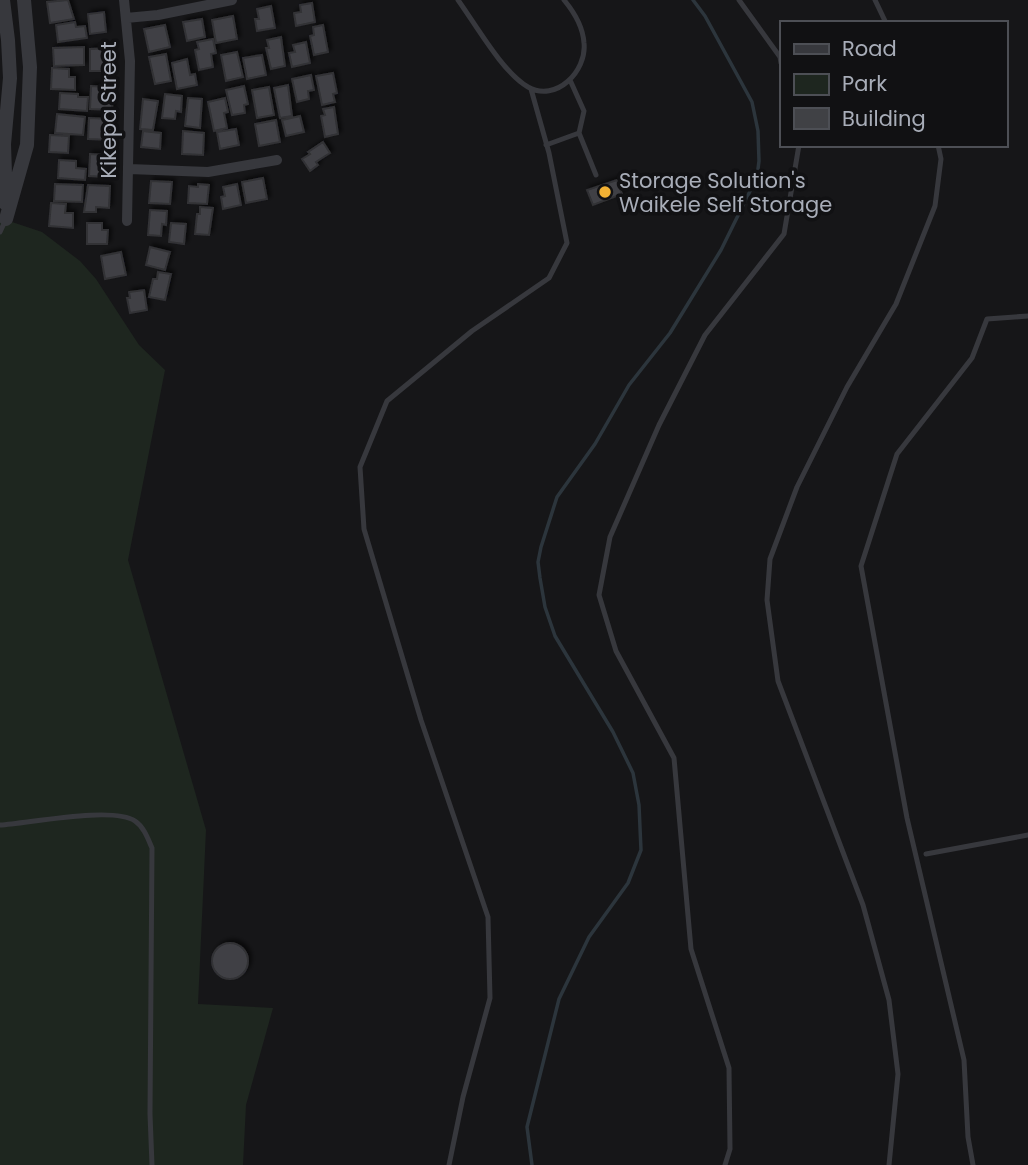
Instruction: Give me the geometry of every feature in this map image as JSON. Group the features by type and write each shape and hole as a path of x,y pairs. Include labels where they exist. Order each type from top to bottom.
{"street":[{"path":"3,0 10,78 4,144 3,225"},
{"path":"3,225 27,145 30,68 24,0"},
{"name":"Kikepa Street","path":"124,0 130,82 127,221"},
{"path":"127,18 158,15 232,0"},
{"path":"129,169 208,172 277,160"}],"lane":[{"path":"458,0 516,79 531,89 542,91 553,90 570,80 579,69 584,44 581,29 564,0"},
{"path":"739,0 780,57"},
{"path":"875,0 885,21"},
{"path":"570,80 584,111 579,134 596,175"},
{"path":"449,1165 463,1097 490,998 488,917 421,720 364,529 360,467 387,401 472,331 548,278 567,243 531,89"},
{"path":"546,145 579,134"},
{"path":"725,1165 730,1149 729,1068 691,949 674,758 616,651 599,595 610,537 659,425 705,335 784,234 799,147"},
{"path":"889,1165 898,1074 889,1000 863,905 778,681 767,600 770,559 797,487 847,387 896,303 935,206 941,159 938,147"},
{"path":"973,1165 968,1137 964,1060 907,818 861,566 897,454 972,358 987,319 1028,316"},
{"path":"0,825 117,814 135,821 145,832 152,848 152,1165"},
{"path":"926,854 1028,835"}],"green space":[{"path":"0,218 42,232 80,261 96,279 139,345 165,370 128,560 206,830 198,1004 273,1008 246,1105 243,1165 0,1165"}],"building":[{"path":"68,0 74,19 50,23 47,2"},
{"path":"312,3 315,22 296,26 294,13 301,12 300,5"},
{"path":"271,6 275,28 257,31 257,9"},
{"path":"104,12 106,32 90,34 88,14"},
{"path":"233,16 237,39 216,43 212,20"},
{"path":"202,19 205,37 187,41 183,22"},
{"path":"75,22 76,27 85,26 87,38 58,42 56,25"},
{"path":"165,25 170,47 149,52 144,29"},
{"path":"323,25 328,52 314,55 310,36 314,35 313,27"},
{"path":"281,37 285,66 271,69 267,40"},
{"path":"213,39 216,53 211,54 213,67 199,70 195,50 199,49 197,42"},
{"path":"306,42 310,63 292,67 289,53 295,52 293,45"},
{"path":"84,47 84,65 54,66 53,48"},
{"path":"112,48 112,71 90,71 90,49"},
{"path":"237,52 243,77 226,81 221,55"},
{"path":"166,54 171,81 155,84 149,57"},
{"path":"262,55 266,75 247,79 243,58"},
{"path":"187,59 190,75 195,74 197,85 177,89 172,63"},
{"path":"52,68 69,69 69,77 75,77 75,90 51,89"},
{"path":"333,73 337,93 333,94 335,102 322,105 316,76"},
{"path":"311,75 314,90 308,91 309,99 297,102 292,79"},
{"path":"288,85 292,116 280,118 274,88"},
{"path":"91,86 106,87 105,93 113,94 112,110 90,109"},
{"path":"244,86 248,104 244,105 245,113 232,115 226,90"},
{"path":"269,87 274,115 257,118 252,90"},
{"path":"60,93 88,97 87,111 59,109"},
{"path":"165,94 182,96 181,112 176,111 175,119 162,118"},
{"path":"188,98 202,99 200,128 185,126"},
{"path":"225,98 227,128 214,131 208,102"},
{"path":"143,99 158,101 153,130 140,129"},
{"path":"334,107 338,134 325,137 321,116 325,115 323,109"},
{"path":"57,114 85,117 83,135 55,133"},
{"path":"300,116 304,132 286,136 282,120"},
{"path":"89,118 112,119 110,140 88,139"},
{"path":"276,120 280,142 259,146 255,124"},
{"path":"236,129 239,145 220,149 217,132"},
{"path":"143,131 161,133 160,149 141,147"},
{"path":"183,131 204,133 203,155 182,154"},
{"path":"50,135 69,136 68,153 49,152"},
{"path":"323,142 330,153 316,162 318,165 310,171 302,159"},
{"path":"90,154 106,155 105,177 89,176"},
{"path":"59,160 76,161 76,168 86,169 85,180 58,178"},
{"path":"263,178 267,199 246,203 242,182"},
{"name":"Storage Solution's Waikele Self Storage","path":"617,180 622,194 593,205 587,190"},
{"path":"151,181 172,182 170,204 149,203"},
{"path":"55,184 83,185 82,202 54,201"},
{"path":"198,184 209,185 207,204 188,203 189,186 198,187"},
{"path":"237,184 241,205 223,209 223,187"},
{"path":"88,185 110,186 109,208 96,207 96,212 84,212"},
{"path":"51,203 66,204 65,213 73,213 73,228 49,226"},
{"path":"200,207 213,208 209,235 195,234"},
{"path":"150,210 167,211 166,225 162,224 161,236 148,235"},
{"path":"87,223 102,223 102,230 108,230 107,244 87,244"},
{"path":"171,223 186,224 184,244 169,242"},
{"path":"150,247 170,252 165,270 146,265"},
{"path":"121,252 126,275 105,279 101,256"},
{"path":"158,272 171,274 165,300 149,297 153,279 157,279"},
{"path":"144,290 147,310 130,313 127,298 130,298 129,292"},
{"path":"230,943 243,948 248,961 243,974 230,979 217,974 212,961 217,948"}],"waterway":[{"path":"532,1165 527,1127 559,999 589,937 628,883 641,850 639,805 633,773 613,732 555,636 545,607 540,578 538,562 541,547 557,497 595,444 629,385 670,333 721,250 757,177 758,131 752,102 705,16 693,0"}],"place":[{"name":"Storage Solution's Waikele Self Storage","path":"605,192"}]}
